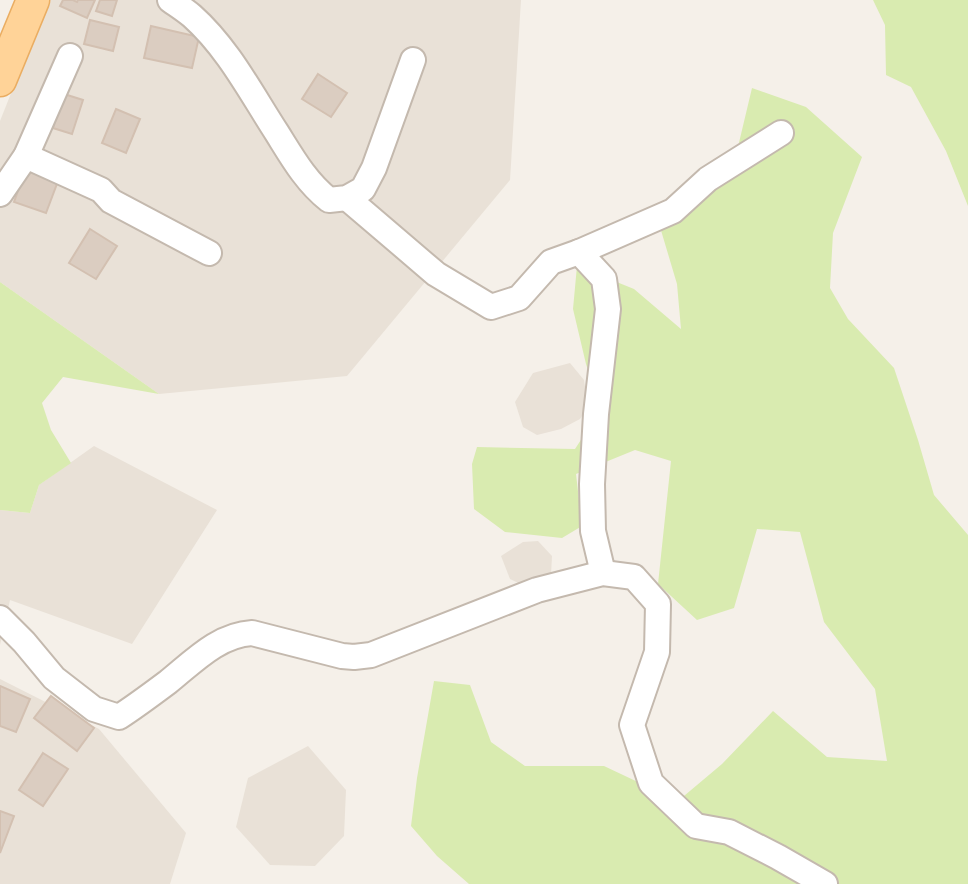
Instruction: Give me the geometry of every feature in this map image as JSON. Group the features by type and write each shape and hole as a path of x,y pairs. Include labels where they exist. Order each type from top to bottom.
{"main road":[{"path":"0,80 33,0"}],"street":[{"path":"170,0 191,15 210,34 231,61 297,165 315,190 329,200 347,198 363,189 374,168 413,60"},
{"path":"0,194 26,156 70,56"},
{"path":"347,198 436,274 491,307 519,298 551,262 673,211 708,179 781,133"},
{"path":"26,156 101,190 111,201 209,253"},
{"path":"579,252 604,279 608,309 596,414 592,484 593,531 603,573"},
{"path":"0,618 54,678 94,709 119,717 216,644 240,634 252,633 342,656 371,655 537,590 603,573 634,577 658,604 657,652 632,725 651,783 696,826 729,832 825,884"}],"shaded area":[{"path":"48,0 521,0 510,180 347,376 159,394 0,282 0,121"},
{"path":"570,363 584,380 588,407 580,419 561,429 537,435 523,427 515,402 533,373"},
{"path":"94,446 217,510 132,644 10,600 0,645 0,510 30,513 39,485"},
{"path":"538,541 552,556 551,575 531,589 510,579 501,556 523,542"},
{"path":"0,679 99,729 186,833 170,884 0,884"},
{"path":"308,746 346,790 344,836 315,866 270,865 236,827 248,778"}],"green space":[{"path":"873,0 968,0 968,206 946,151 911,87 886,75 885,25"},
{"path":"752,88 806,107 862,157 833,233 830,288 848,319 894,368 934,495 968,535 968,884 469,884 437,856 411,826 434,681 470,685 491,742 525,766 604,766 678,801 722,764 773,711 827,757 887,761 875,689 824,622 800,532 757,529 734,608 697,620 658,584 671,461 635,450 576,474 582,526 562,538 505,532 474,509 472,464 477,447 575,449 601,409 586,364 573,309 577,266 634,289 681,329 677,284 660,227 737,151"},
{"path":"0,282 159,394 63,377 42,403 51,430 71,463 39,485 30,513 0,510"}],"building":[{"path":"63,0 95,0 87,18 60,6"},
{"path":"100,0 117,0 112,16 96,11"},
{"path":"90,20 119,27 113,51 84,44"},
{"path":"151,26 199,37 192,68 144,58"},
{"path":"318,74 347,93 331,117 302,99"},
{"path":"64,94 83,100 72,134 53,128"},
{"path":"116,109 140,119 126,153 102,143"},
{"path":"26,169 58,181 46,213 14,202"},
{"path":"90,229 117,246 96,279 69,263"},
{"path":"0,686 30,699 16,732 0,726"},
{"path":"51,696 94,728 77,751 34,718"},
{"path":"43,753 68,769 43,806 19,790"},
{"path":"0,811 14,816 0,853"}]}
